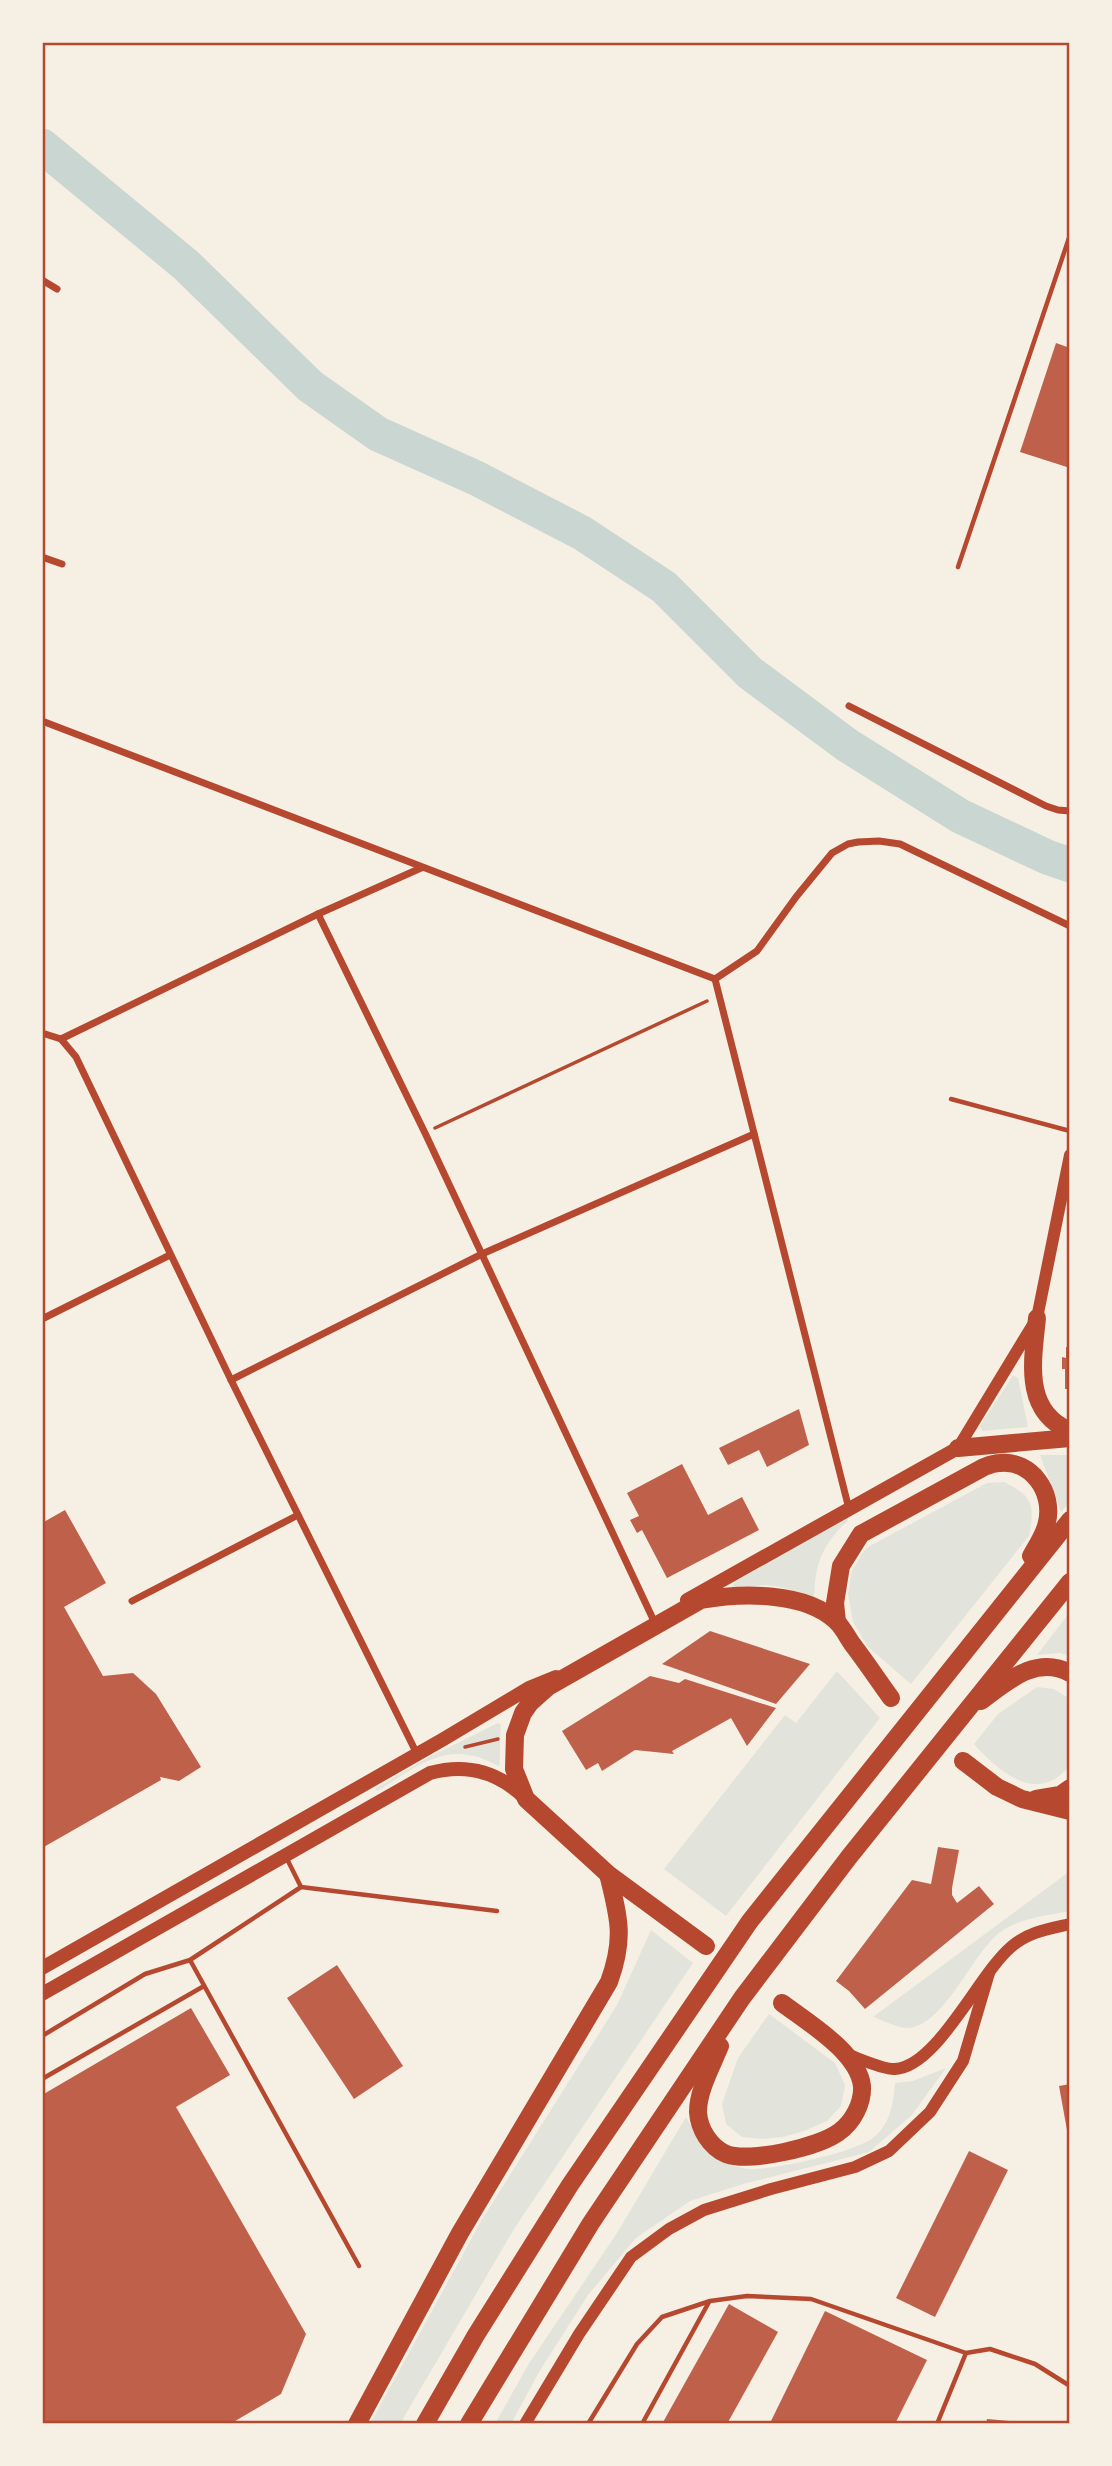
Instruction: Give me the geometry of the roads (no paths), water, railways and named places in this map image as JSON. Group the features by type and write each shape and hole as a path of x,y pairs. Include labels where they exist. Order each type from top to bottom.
{"highway":[{"path":"1037,1318 1032,1377 1034,1389 1045,1411 1054,1421 1070,1431"},
{"path":"958,1448 1070,1438"},
{"path":"837,1622 835,1603 841,1566 861,1534 984,1466 1001,1462 1018,1465 1033,1474 1044,1488 1049,1505 1047,1522 1039,1542 1008,1596"},
{"path":"425,2424 476,2334 570,2185 750,1921 1070,1520"},
{"path":"469,2424 486,2392 592,2223 742,1998 849,1857 1070,1582"},
{"path":"706,1946 608,1874 526,1799 516,1780 513,1748 518,1724 530,1703 548,1688 701,1600 724,1596 765,1595 821,1611 837,1622 891,1698"},
{"path":"960,1718 1019,1674 1039,1666 1062,1669 1070,1673"},
{"path":"963,1760 997,1787 1021,1799 1070,1811"},
{"path":"1021,1799 1060,1796 1070,1788"},
{"path":"357,2424 460,2233 609,1982 617,1955 620,1921 608,1874"},
{"path":"742,1998 708,2077 698,2109 699,2123 705,2136 725,2154 739,2157 781,2153 807,2146 839,2132 857,2112 862,2085 849,2055 782,2003"}],"main road":[{"path":"42,1968 529,1688 597,1660 653,1619 958,1448"},
{"path":"42,1994 430,1773 443,1769 484,1772 507,1783 526,1799"}],"street":[{"path":"42,280 57,289"},
{"path":"42,557 62,564"},
{"path":"849,706 1046,806 1070,811"},
{"path":"42,722 715,979"},
{"path":"715,979 757,951 832,853 858,842 879,841 909,848 1070,926"},
{"path":"61,1039 318,914 421,868"},
{"path":"318,914 425,1132 653,1619"},
{"path":"715,979 849,1508"},
{"path":"42,1033 61,1039 76,1057 231,1380 417,1754"},
{"path":"231,1380 482,1254 754,1134"},
{"path":"958,1448 1037,1318 1070,1155"},
{"path":"43,1318 170,1255"},
{"path":"132,1601 298,1515"},
{"path":"849,2055 894,2070 910,2065 928,2052 956,2019 990,1969 1011,1947 1036,1931 1070,1924"},
{"path":"525,2424 579,2334 631,2257 669,2229 704,2210 855,2167 889,2151 930,2112 963,2062 990,1969"}],"lane":[{"path":"958,567 1070,235"},
{"path":"951,1099 1070,1130"},
{"path":"285,1856 301,1887"},
{"path":"42,2036 145,1974 190,1960 301,1887 497,1911"},
{"path":"190,1960 359,2266"},
{"path":"42,2079 204,1986"},
{"path":"588,2424 637,2344 662,2317 709,2301 747,2296 811,2299 966,2353 990,2349 1035,2364 1070,2386"},
{"path":"642,2424 709,2301"},
{"path":"937,2424 966,2353"}],"waterway":[{"path":"42,146 186,265 310,386 378,434 476,478 582,533 664,587 750,673 847,745 960,816 1070,865"}]}
